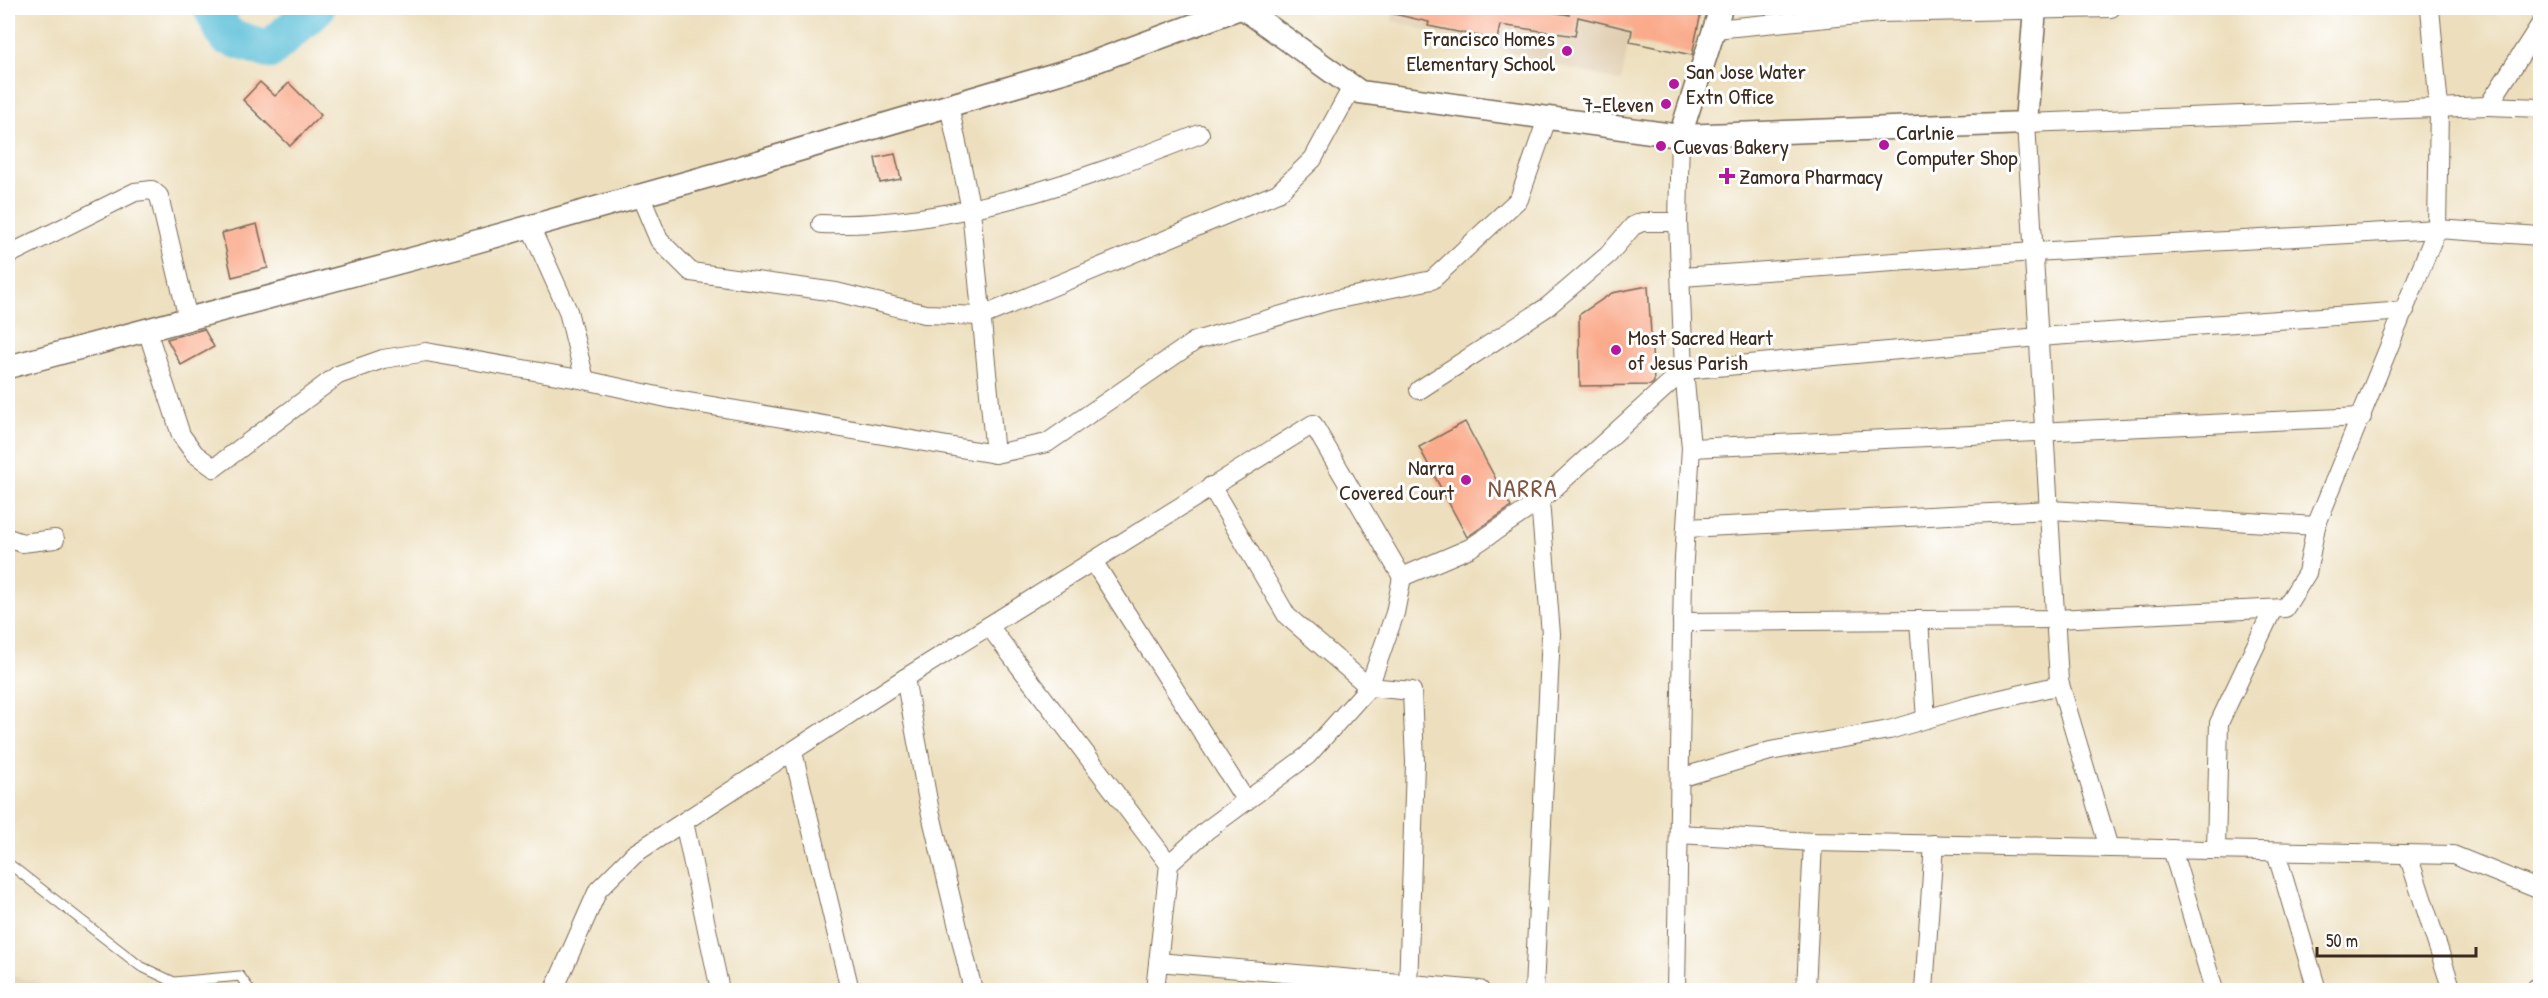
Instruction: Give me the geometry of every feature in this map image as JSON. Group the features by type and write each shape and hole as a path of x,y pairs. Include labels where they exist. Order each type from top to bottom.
{"street":[{"path":"8,367 640,195 1083,66 1241,8 1360,92 1548,116 1680,136 2488,106 2541,108"},
{"path":"1676,990 1682,622 1691,448 1684,370 1678,222 1680,136 1718,18 1881,10 2111,8"},
{"path":"1682,622 2055,619 2285,608 2307,573 2316,526 2437,229 2439,108 2430,8"},
{"path":"2034,9 2026,123 2060,686 2109,848"},
{"path":"2488,106 2541,25"},
{"path":"640,195 659,240 691,272 836,292 925,314 982,316 1278,193 1313,159 1352,87"},
{"path":"949,105 971,210 995,454"},
{"path":"147,330 181,435 195,454 214,468 338,375 383,359 426,352 585,380 671,399 995,454 1047,443 1195,341 1329,302 1432,280 1519,199 1548,116"},
{"path":"821,224 879,222 971,210 1062,183 1200,134"},
{"path":"8,255 135,192 152,190 159,196 188,319"},
{"path":"1419,390 1547,307 1608,255 1637,223 1678,222"},
{"path":"530,226 568,311 585,380"},
{"path":"1682,277 2034,252 2437,229 2541,236"},
{"path":"1402,577 1470,548 1540,501 1684,370 2039,337 2405,310"},
{"path":"1691,448 2362,417"},
{"path":"554,990 598,890 634,854 905,678 1313,424 1402,577 1395,613 1369,687 1307,756 1246,801 1168,864"},
{"path":"1211,486 1287,616 1369,687 1412,691 1415,762 1409,988"},
{"path":"1534,990 1551,634 1540,501"},
{"path":"1686,528 2051,510 2316,526"},
{"path":"8,538 21,543 55,539"},
{"path":"1093,561 1246,801"},
{"path":"2216,850 2219,723 2273,609"},
{"path":"1919,620 1926,719"},
{"path":"989,627 1168,864 1155,990"},
{"path":"905,678 929,806 973,990"},
{"path":"1680,778 1770,751 1889,730 2060,686"},
{"path":"793,752 850,990"},
{"path":"684,822 720,990"},
{"path":"1679,834 1813,842 2453,855 2541,890"},
{"path":"1806,990 1813,842"},
{"path":"1924,990 1934,844"},
{"path":"2172,849 2214,990"},
{"path":"2276,852 2318,990"},
{"path":"2408,855 2452,990"},
{"path":"1158,962 1409,988 1480,990"},
{"path":"2534,990 2541,984"}],"lane":[{"path":"8,863 140,966 174,982 240,976 250,990"}],"shaded area":[{"name":"Francisco Homes Elementary School","path":"1394,8 1635,8 1621,82 1392,21"},
{"path":"8,975 40,983 39,990 8,990"}],"building":[{"path":"1395,8 1525,8 1570,15 1567,14 1568,8 1702,8 1692,55 1630,42 1632,30 1578,17 1575,36 1500,25 1497,40 1428,26 1429,22 1394,14"},
{"path":"260,82 275,96 289,83 321,115 290,146 243,100"},
{"path":"895,154 901,179 880,183 875,158"},
{"path":"257,224 268,268 232,277 222,233"},
{"name":"Most Sacred Heart of Jesus Parish","path":"1648,286 1654,382 1651,385 1580,386 1579,315 1612,293"},
{"path":"204,329 214,347 181,365 167,339"},
{"name":"Narra Covered Court","path":"1465,422 1511,507 1467,537 1419,447"}],"waterway":[{"path":"212,8 226,36 269,50 316,8"}],"place":[{"name":"Francisco Homes Elementary School","path":"1567,51"},
{"name":"San Jose Water Extn Office","path":"1674,84"},
{"name":"7-Eleven","path":"1666,104"},
{"name":"Carlnie Computer Shop","path":"1884,145"},
{"name":"Cuevas Bakery","path":"1661,146"},
{"name":"Zamora Pharmacy","path":"1727,176"},
{"name":"Most Sacred Heart of Jesus Parish","path":"1616,350"},
{"name":"Narra Covered Court","path":"1466,480"}],"district":[{"name":"NARRA","path":"1523,487"}]}
